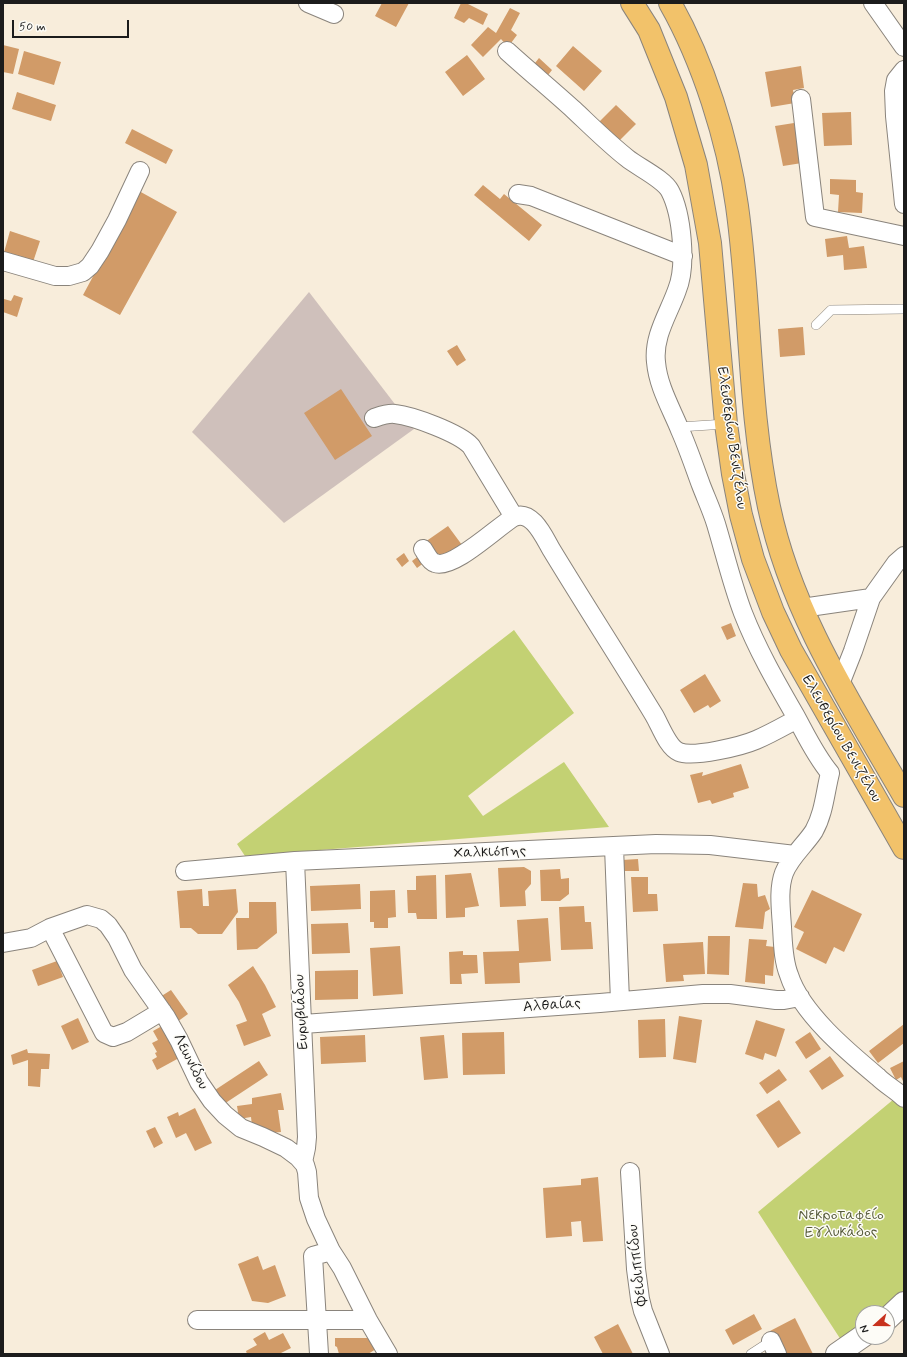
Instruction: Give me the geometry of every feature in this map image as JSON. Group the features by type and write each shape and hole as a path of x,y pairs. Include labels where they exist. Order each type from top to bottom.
{"main road":[{"name":"Ελευθερίου Βενιζέλου","path":"632,3 648,30 676,97 696,165 710,243 726,424 733,474 740,515 753,559 764,591 791,650 904,848"},
{"name":"Ελευθερίου Βενιζέλου","path":"670,3 697,60 716,115 729,160 742,244 752,380 761,464 774,531 786,570 802,608 840,684 904,796"}],"street":[{"path":"308,3 334,14"},
{"path":"873,3 904,47"},
{"path":"507,51 617,150 669,188 678,217 683,267 678,288 656,344 656,360 659,377 715,522 733,584 744,614 762,655 820,760 830,773"},
{"path":"904,70 896,80 894,91 895,116 904,204"},
{"path":"801,99 815,217 904,236"},
{"path":"3,261 55,276 69,276 83,272 95,260 118,220 140,171"},
{"path":"518,194 531,196 683,256"},
{"path":"374,418 393,413 433,425 466,440 514,517"},
{"path":"424,548 434,563 440,564 449,562 472,548 514,517 526,517 530,519 539,529 627,670 669,744 676,750 684,753 695,754 720,750 756,740 797,719"},
{"path":"840,684 871,598 896,563 904,556"},
{"path":"802,608 871,598"},
{"path":"849,753 830,773 825,802 814,831 784,872 780,888 785,960 791,982 800,997 823,1026 853,1056 883,1082 898,1091 904,1098"},
{"name":"Χαλκιόπης","path":"185,871 295,861 656,844 696,844 795,855"},
{"path":"614,847 620,1001"},
{"name":"Ευρυβιάδου","path":"295,861 307,1137 303,1162"},
{"name":"Λεωνίδου","path":"3,943 28,939 50,928 87,915 94,916 105,921 117,938 133,970 162,1011 179,1040 201,1087 219,1109 241,1128 286,1148 303,1162"},
{"path":"50,928 104,1033 113,1037 127,1032 162,1011"},
{"name":"Αλθαίας","path":"303,1024 720,994 776,1000 800,997"},
{"path":"303,1162 306,1168 309,1198 312,1209 331,1251 342,1268 368,1320 388,1354"},
{"name":"Φειδιππίδου","path":"630,1172 636,1269 640,1299 643,1311 660,1354"},
{"path":"319,1354 313,1256 331,1251"},
{"path":"895,1311 904,1303"},
{"path":"197,1320 368,1320"},
{"path":"837,1354 855,1342"}],"lane":[{"path":"816,325 831,310 904,309"},
{"path":"679,427 726,424"},
{"path":"751,1354 774,1348"}],"shaded area":[{"path":"309,292 414,429 284,523 192,432"}],"green space":[{"path":"514,630 574,713 468,796 483,816 564,762 609,827 245,856 237,844"},
{"name":"Νεκροταφείο Εγλυκάδος","path":"894,1099 904,1109 904,1291 888,1305 855,1305 855,1330 841,1340 758,1212"}],"building":[{"path":"382,3 409,3 396,27 375,16"},
{"path":"461,3 466,3 488,14 483,25 469,18 464,23 454,18"},
{"path":"510,8 520,13 511,30 517,35 508,47 501,39 483,57 471,45 488,27 496,33"},
{"path":"3,45 19,49 13,74 3,72"},
{"path":"573,46 602,71 584,91 556,66"},
{"path":"24,51 61,62 54,85 18,74"},
{"path":"467,55 485,79 463,96 445,72"},
{"path":"539,58 552,70 545,79 531,68"},
{"path":"801,66 804,88 793,90 795,103 771,107 765,72"},
{"path":"17,92 56,105 51,121 12,109"},
{"path":"616,105 636,124 618,142 598,123"},
{"path":"851,112 852,145 824,146 822,113"},
{"path":"794,123 802,163 783,166 775,126"},
{"path":"132,129 173,150 166,164 125,143"},
{"path":"830,179 856,180 856,192 863,193 862,213 838,212 839,195 830,194"},
{"path":"483,185 500,199 504,194 542,225 529,241 474,195"},
{"path":"139,191 177,212 120,315 83,295"},
{"path":"10,231 40,241 32,265 3,256"},
{"path":"847,236 849,248 864,246 867,268 844,270 843,255 827,257 825,239"},
{"path":"14,295 23,298 17,317 3,312 4,299 11,301"},
{"path":"803,327 805,355 780,357 778,329"},
{"path":"457,345 466,360 457,366 447,351"},
{"path":"341,389 372,436 335,460 304,413"},
{"path":"448,526 462,545 438,561 425,542"},
{"path":"404,553 409,561 402,567 396,559"},
{"path":"420,555 425,562 417,568 412,561"},
{"path":"731,623 736,636 727,640 721,627"},
{"path":"705,674 721,701 710,708 708,705 694,713 680,690"},
{"path":"741,764 749,788 733,793 734,797 712,804 710,800 698,803 690,775 703,772 702,776"},
{"path":"638,859 639,871 623,871 622,860"},
{"path":"524,867 531,871 531,884 525,891 526,906 500,907 498,868"},
{"path":"560,869 561,879 569,878 569,894 560,901 541,901 540,870"},
{"path":"471,873 479,906 465,908 465,917 446,918 445,875"},
{"path":"436,875 437,919 417,919 416,913 408,913 407,890 416,890 416,876"},
{"path":"631,877 648,877 648,894 657,894 658,911 633,912"},
{"path":"743,883 757,884 758,897 765,895 770,909 765,912 763,929 735,927"},
{"path":"360,884 361,909 311,911 310,886"},
{"path":"202,889 203,906 209,906 208,891 236,889 238,912 222,934 198,934 191,928 180,928 177,891"},
{"path":"395,890 396,917 388,918 388,928 374,928 374,922 370,922 370,891"},
{"path":"812,890 862,914 844,952 834,947 826,964 796,949 804,932 794,927"},
{"path":"249,902 276,902 277,933 257,949 237,950 236,918 249,918"},
{"path":"584,906 585,922 591,922 593,949 561,950 559,907"},
{"path":"548,918 551,961 519,963 520,983 485,984 483,952 519,951 517,920"},
{"path":"348,923 350,953 312,954 311,924"},
{"path":"708,936 730,936 729,975 707,974"},
{"path":"749,939 767,940 766,946 775,947 773,976 765,975 765,984 745,982"},
{"path":"703,942 705,974 683,975 684,981 666,982 663,944"},
{"path":"400,946 403,994 373,996 370,948"},
{"path":"463,951 463,955 477,955 478,973 461,974 462,984 450,984 449,952"},
{"path":"57,961 63,977 38,986 32,970"},
{"path":"253,966 276,1007 262,1014 271,1036 244,1046 236,1025 247,1021 239,1002 228,985"},
{"path":"358,970 358,999 315,1000 315,971"},
{"path":"171,990 188,1014 177,1022 160,997"},
{"path":"679,1016 702,1020 696,1063 673,1059"},
{"path":"78,1018 89,1042 72,1050 61,1026"},
{"path":"665,1019 666,1057 639,1058 638,1020"},
{"path":"756,1020 785,1029 776,1057 765,1053 763,1060 745,1054"},
{"path":"904,1024 904,1043 878,1063 869,1051"},
{"path":"162,1026 179,1058 157,1070 152,1060 157,1057 155,1053 157,1052 152,1043 158,1040 153,1031"},
{"path":"504,1032 505,1074 463,1075 462,1033"},
{"path":"810,1032 821,1049 806,1059 795,1042"},
{"path":"365,1035 366,1062 321,1064 320,1037"},
{"path":"444,1035 448,1078 424,1080 420,1037"},
{"path":"27,1049 28,1053 50,1054 49,1069 41,1069 40,1087 28,1086 28,1060 13,1065 11,1055"},
{"path":"830,1056 844,1076 822,1090 809,1071"},
{"path":"259,1061 268,1075 224,1104 215,1090"},
{"path":"904,1061 904,1083 901,1077 896,1080 890,1068"},
{"path":"779,1069 787,1080 767,1094 759,1083"},
{"path":"281,1093 284,1110 278,1110 281,1132 269,1133 252,1126 251,1117 239,1119 237,1106 252,1104 252,1098"},
{"path":"779,1100 801,1133 778,1148 756,1115"},
{"path":"195,1108 212,1143 195,1151 186,1133 176,1138 167,1117 178,1112 179,1116"},
{"path":"155,1127 163,1143 154,1148 146,1131"},
{"path":"598,1177 603,1241 583,1242 581,1221 571,1222 572,1236 546,1238 543,1188 581,1185 581,1179"},
{"path":"258,1256 263,1270 275,1265 286,1296 268,1303 252,1301 238,1264"},
{"path":"754,1314 762,1329 733,1345 725,1330"},
{"path":"795,1318 813,1354 782,1354 770,1331"},
{"path":"618,1324 633,1354 603,1354 594,1337"},
{"path":"265,1332 269,1340 283,1333 291,1348 279,1354 247,1354 246,1351 257,1345 253,1339"},
{"path":"335,1338 369,1338 376,1349 368,1354 339,1354 337,1347 335,1346"}]}
